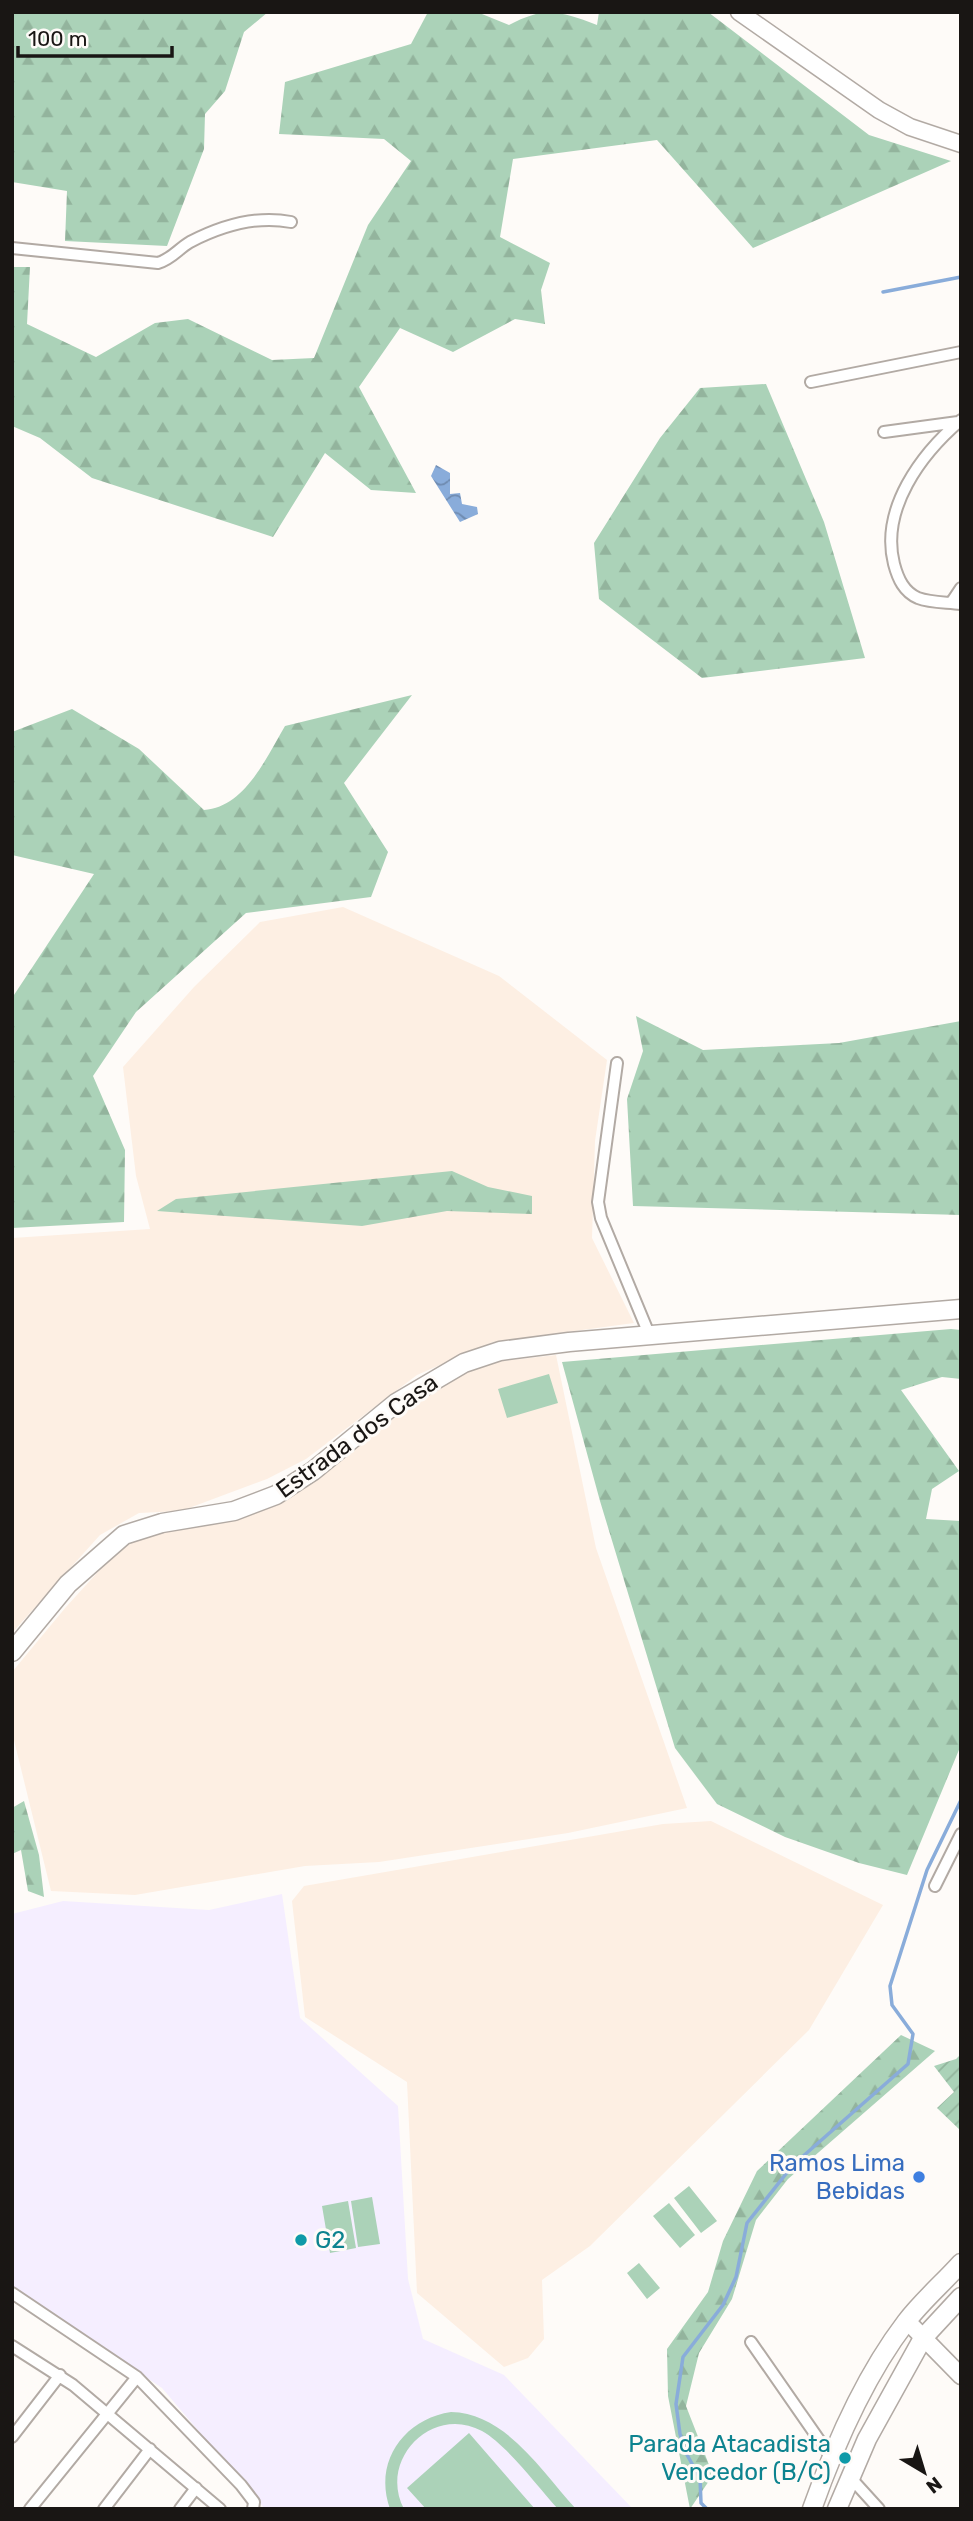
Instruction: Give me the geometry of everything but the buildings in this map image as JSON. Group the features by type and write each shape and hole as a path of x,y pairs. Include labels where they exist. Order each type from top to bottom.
{"main road":[{"name":"Estrada dos Casa","path":"12,1652 68,1584 124,1535 162,1523 212,1517 276,1495 313,1471 396,1403 437,1376 500,1351 649,1334 961,1309"},
{"path":"812,2509 831,2457 856,2405 907,2321 961,2263"},
{"path":"837,2509 849,2476 923,2338 961,2297"}],"street":[{"path":"739,12 879,110 910,127 961,144"},
{"path":"12,248 158,263 173,256 187,244 216,230 259,219 291,222"},
{"path":"811,382 961,352"},
{"path":"884,432 959,421"},
{"path":"959,421 919,465 904,489 894,518 891,539 897,576 909,593 926,601 956,603 961,588"},
{"path":"617,1063 598,1202 601,1218 649,1334"},
{"path":"935,1886 961,1834"},
{"path":"948,1860 961,1866"},
{"path":"12,2293 120,2362 137,2377 241,2485 254,2502 253,2509"},
{"path":"907,2321 961,2376"},
{"path":"751,2342 831,2457"},
{"path":"12,2346 60,2375 220,2509"},
{"path":"12,2437 60,2375"},
{"path":"30,2509 137,2377"},
{"path":"103,2509 150,2449"},
{"path":"849,2476 879,2509"},
{"path":"180,2509 196,2488"}],"shaded area":[{"path":"343,907 499,976 607,1060 595,1141 592,1238 634,1323 493,1342 417,1375 306,1459 267,1479 181,1511 139,1513 100,1535 12,1633 12,1238 150,1229 136,1176 123,1067 194,987 260,922"},
{"path":"556,1355 596,1548 687,1808 568,1833 379,1862 305,1866 135,1895 51,1891 12,1732 12,1672 127,1540 279,1504 442,1381 492,1362"},
{"path":"711,1821 883,1905 809,2030 590,2246 542,2280 544,2339 528,2358 504,2367 417,2293 407,2082 305,2017 292,1901 304,1886 663,1824"},
{"path":"282,1894 300,2018 398,2106 408,2279 423,2339 504,2375 633,2509 265,2509 162,2388 12,2287 12,1914 63,1901 209,1910"}],"green space":[{"path":"12,12 268,12 244,32 225,91 205,114 204,149 167,246 65,241 67,191 12,182"},
{"path":"428,12 477,12 509,25 533,15 553,13 573,16 597,25 599,12 708,12 869,135 951,161 753,248 657,140 513,159 500,237 550,263 541,290 545,324 515,319 453,352 400,328 359,387 416,493 371,490 325,453 273,537 92,478 40,438 12,426 12,267 30,267 27,324 96,357 155,323 188,319 272,360 314,358 368,225 411,161 384,139 279,134 285,82 411,44"},
{"path":"766,384 824,522 865,658 702,678 599,599 594,543 660,438 700,388"},
{"path":"412,695 344,783 388,852 371,897 246,913 136,1012 93,1076 125,1150 124,1222 12,1228 12,998 94,874 12,855 12,732 72,709 139,749 204,810 218,807 243,791 262,766 285,726"},
{"path":"636,1016 703,1050 839,1043 961,1021 961,1215 633,1206 627,1099 643,1051"},
{"path":"452,1171 488,1187 532,1196 532,1214 447,1211 362,1226 157,1211 176,1199"},
{"path":"961,1330 961,1379 942,1377 901,1390 959,1471 932,1489 926,1519 961,1521 961,1745 907,1875 859,1863 785,1837 717,1804 675,1748 600,1501 562,1362"},
{"path":"549,1374 558,1403 507,1418 498,1389"},
{"path":"24,1801 39,1855 44,1897 28,1891 21,1850 12,1854 12,1808"},
{"path":"901,2035 935,2051 788,2179 756,2220 732,2299 699,2353 686,2406 713,2475 690,2509 668,2396 667,2349 708,2292 723,2241 757,2171"},
{"path":"961,2054 961,2131 937,2108 954,2092 934,2066 956,2059"},
{"path":"689,2186 717,2221 701,2233 674,2198"},
{"path":"372,2197 380,2244 358,2247 351,2201"},
{"path":"348,2201 356,2248 330,2253 322,2206"},
{"path":"669,2203 695,2235 680,2248 653,2216"},
{"path":"639,2263 660,2288 647,2299 627,2273"},
{"path":"451,2412 471,2415 506,2433 536,2462 576,2509 558,2509 492,2437 463,2425 445,2425 428,2431 414,2442 404,2456 398,2472 398,2490 404,2509 390,2509 386,2475 396,2446 419,2423"},
{"path":"469,2433 535,2509 426,2509 407,2488"}],"water":[{"path":"436,465 450,473 450,494 460,493 462,504 477,507 478,514 460,522 431,476"}],"waterway":[{"path":"883,292 961,277"},
{"path":"707,2509 701,2503 700,2478 686,2453 680,2434 676,2404 683,2357 723,2305 736,2277 747,2223 793,2165 908,2064 913,2034 892,2005 890,1986 927,1870 961,1800"}],"place":[{"name":"Ramos Lima Bebidas","path":"919,2177"},
{"name":"G2","path":"301,2240"},
{"name":"Parada Atacadista Vencedor (B/C)","path":"845,2458"}]}
